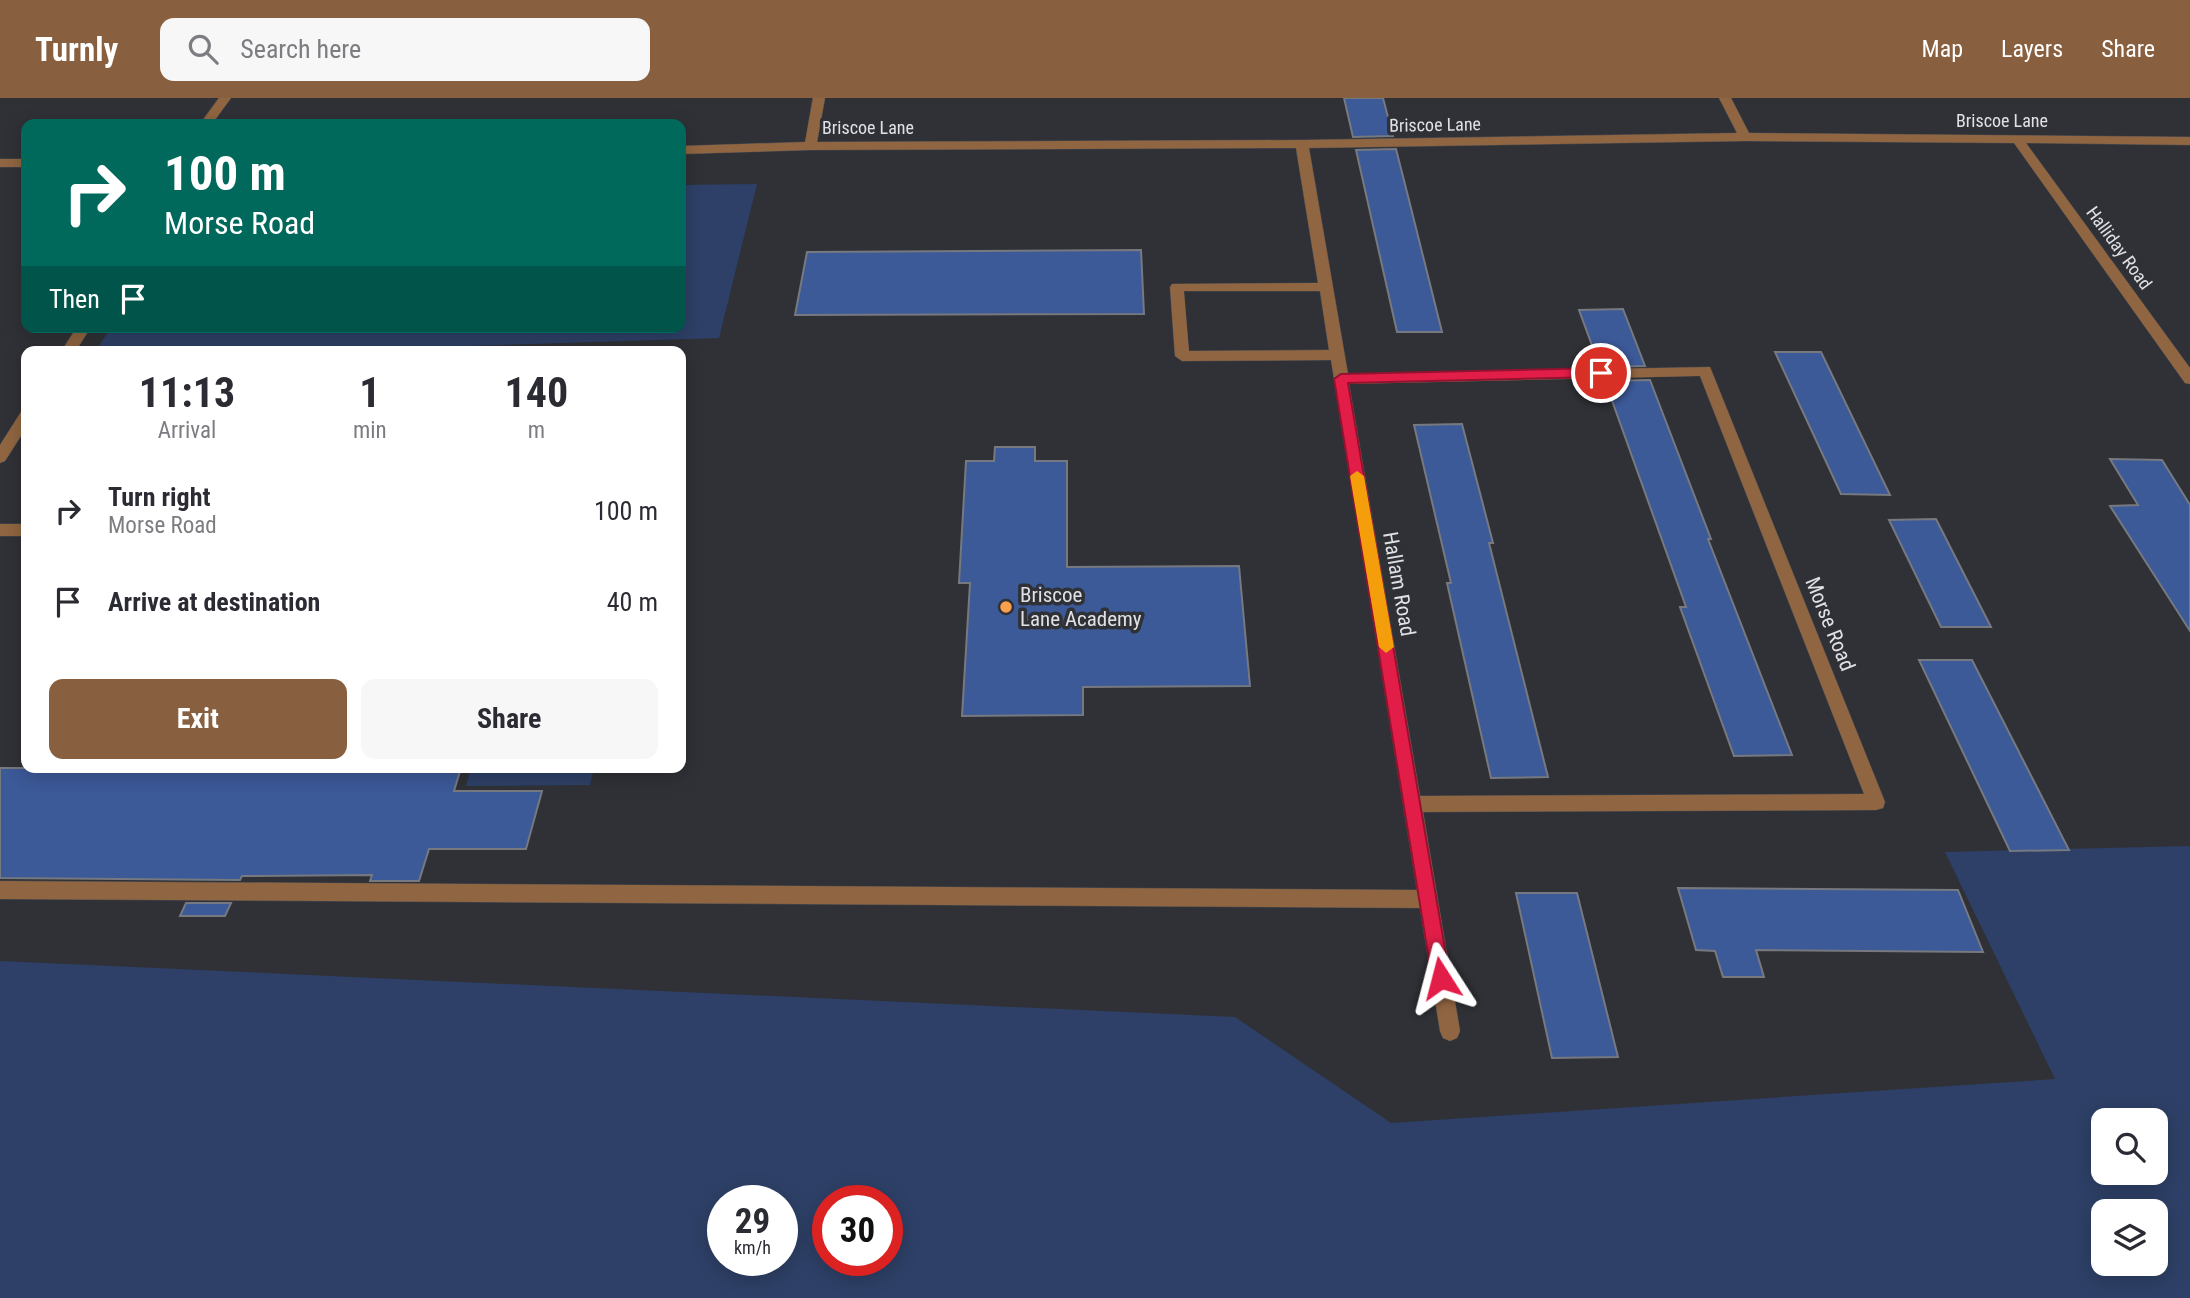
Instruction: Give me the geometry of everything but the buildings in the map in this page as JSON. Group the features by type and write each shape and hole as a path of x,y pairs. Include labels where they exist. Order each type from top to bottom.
{"street":[{"path":"210,119 225,98"},
{"path":"810,146 819,98"},
{"path":"1725,98 1745,137"},
{"name":"Briscoe Lane","path":"686,150 810,146 1302,144 1745,137 2190,141"},
{"name":"Halliday Road","path":"2017,139 2190,379"},
{"name":"Hallam Road","path":"1302,144 1450,1031"},
{"path":"0,163 21,163"},
{"path":"1326,287 1177,287 1182,356 1337,355"},
{"name":"Morse Road","path":"1341,379 1705,371 1876,802 1413,804"},
{"path":"0,457 21,424"},
{"path":"0,530 21,530"},
{"path":"0,890 1428,899"}],"shaded area":[{"path":"757,184 719,338 468,346 99,346 107,333 686,333 686,185"},
{"path":"470,773 593,773 590,785 466,786"},
{"path":"2190,846 2190,1298 0,1298 0,961 1235,1017 1391,1123 2055,1079 1945,852"}],"slow traffic":[{"path":"1357,476 1386,647"}],"place":[{"name":"Briscoe Lane Academy","path":"1006,607"}],"route":[{"path":"1441,978 1341,379 1601,373"}]}
